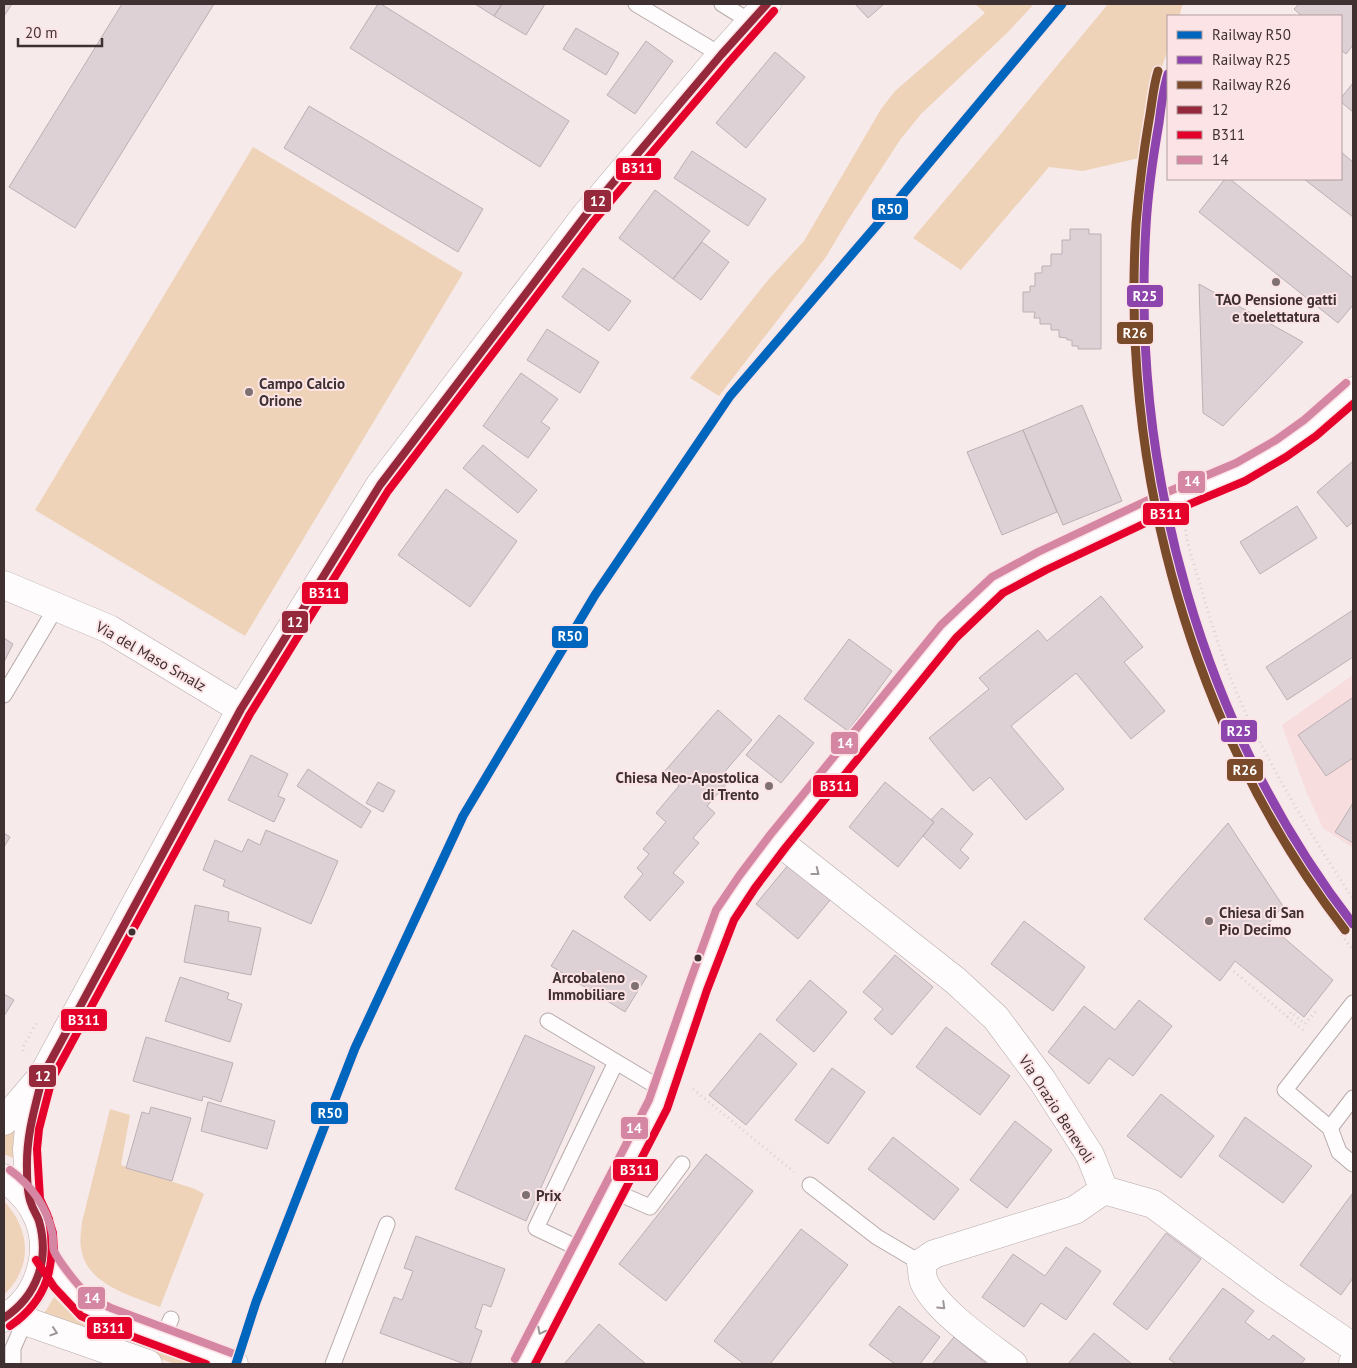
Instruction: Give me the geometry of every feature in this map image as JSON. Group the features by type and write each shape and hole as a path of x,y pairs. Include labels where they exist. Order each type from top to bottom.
{"street":[{"path":"30,1202 27,1148 29,1127 44,1075 241,709 380,485 585,216 721,55 759,13"},
{"path":"524,1364 658,1104 725,915 747,882 778,842 949,631 997,585 1042,560 1141,514 1240,472 1310,428 1353,391"},
{"name":"Via del Maso Smalz","path":"4,585 109,629 241,709"},
{"name":"Via Orazio Benevoli","path":"778,842 956,981 996,1018 1042,1080 1090,1156 1104,1190"},
{"path":"4,1120 44,1075"},
{"path":"4,1178 18,1188 30,1202 38,1218 43,1236 44,1254 40,1272 33,1289 12,1318 148,1364"},
{"path":"1013,1364 956,1319 936,1300 924,1282 921,1263 934,1254 1075,1210 1104,1190 1153,1204 1353,1347"},
{"path":"44,1254 62,1281 86,1307 107,1317 167,1329 234,1364"}],"lane":[{"path":"636,4 721,55"},
{"path":"722,4 759,13"},
{"path":"4,695 57,606"},
{"path":"1353,1003 1285,1090 1330,1128 1339,1152 1353,1164"},
{"path":"548,1021 663,1090"},
{"path":"582,1250 536,1228 616,1062"},
{"path":"1330,1128 1353,1098"},
{"path":"612,1191 650,1207 682,1164"},
{"path":"810,1185 877,1237 921,1263"},
{"path":"333,1364 387,1224"},
{"path":"12,1318 13,1364"}],"path":[{"path":"1184,522 1206,605 1224,659 1256,736 1297,809 1353,899"},
{"path":"1156,533 1200,672 1228,740 1273,831 1327,915 1353,950"},
{"path":"1230,968 1304,1030"},
{"path":"1287,1017 1291,1012 1305,1024"},
{"path":"692,1088 810,1185"}],"shaded area":[{"path":"975,4 1034,4 1008,32 921,114 900,140 826,257 719,396 690,378 768,280 804,241 881,109 895,91 985,13"},
{"path":"1108,4 1183,4 1179,15 1167,15 1167,52 1158,79 1139,158 1083,171 1049,167 961,270 913,238"},
{"name":"Campo Calcio Orione","path":"253,147 463,273 245,636 35,510"},
{"path":"1353,675 1353,848 1323,828 1306,791 1282,725"},
{"path":"110,1109 130,1115 121,1165 195,1189 204,1194 160,1307 126,1294 103,1282 93,1274 86,1264 82,1253 80,1241 82,1222"},
{"path":"19,1119 15,1159 4,1154 4,1134"},
{"path":"4,1201 13,1212 19,1224 24,1236 25,1248 24,1261 20,1273 4,1295"},
{"path":"54,1297 78,1321 94,1330 92,1334 39,1318"},
{"path":"110,1335 191,1364 175,1364 108,1340"}],"building":[{"path":"4,4 12,4 4,16"},
{"path":"122,4 214,4 75,228 9,187"},
{"path":"378,4 381,4 569,121 540,167 350,48"},
{"path":"475,4 502,4 494,16"},
{"path":"502,4 545,4 526,35 494,16"},
{"path":"855,4 884,4 868,18"},
{"path":"1299,4 1353,4 1353,45 1346,54 1342,51 1342,15 1301,15 1294,9"},
{"path":"576,28 619,53 606,75 563,49"},
{"path":"646,41 673,61 635,114 607,95"},
{"path":"775,52 805,77 746,148 716,123"},
{"path":"1353,83 1353,112 1342,103 1342,97"},
{"path":"309,106 483,209 458,252 284,148"},
{"path":"692,151 766,199 748,226 674,178"},
{"path":"1342,153 1353,162 1353,217 1305,180 1342,180"},
{"path":"1224,180 1231,180 1353,278 1353,305 1338,323 1199,212"},
{"path":"655,190 710,231 673,279 619,238"},
{"path":"1070,229 1089,229 1089,234 1101,234 1101,349 1078,349 1078,346 1072,346 1072,340 1059,337 1059,330 1051,330 1051,324 1040,324 1040,318 1034,318 1035,312 1023,312 1023,292 1030,292 1030,286 1035,286 1035,273 1042,273 1042,266 1051,266 1051,254 1062,254 1062,240 1070,240"},
{"path":"702,242 729,262 701,300 673,279"},
{"path":"583,268 631,301 609,331 562,297"},
{"path":"1199,284 1303,342 1223,426 1203,413"},
{"path":"547,329 599,362 580,393 527,360"},
{"path":"521,373 558,399 541,422 550,428 528,458 483,426"},
{"path":"1082,405 1122,501 1063,525 1023,430"},
{"path":"1023,430 1057,512 1002,535 967,452"},
{"path":"483,445 537,490 518,513 463,468"},
{"path":"1353,461 1353,522 1347,527 1317,492"},
{"path":"446,489 517,541 470,607 398,555"},
{"path":"1297,506 1317,538 1260,574 1240,542"},
{"path":"1101,596 1143,647 1124,662 1165,711 1131,739 1076,673 1011,726 1064,789 1026,820 990,777 973,791 929,738 989,689 979,678 1038,630 1047,641"},
{"path":"1353,610 1353,657 1287,700 1266,667"},
{"path":"4,638 13,644 4,662"},
{"path":"849,639 892,671 848,731 804,699"},
{"path":"1352,698 1353,758 1326,776 1298,735"},
{"path":"718,710 752,740 721,776 728,782 707,806 715,813 693,838 699,843 673,873 684,882 650,921 624,897 643,874 637,868 649,854 643,849 666,822 656,813 679,786 664,772"},
{"path":"779,715 814,743 781,783 746,755"},
{"path":"251,755 288,774 278,796 285,799 274,822 228,800"},
{"path":"308,769 371,811 361,828 297,786"},
{"path":"378,782 395,791 383,812 366,803"},
{"path":"885,782 934,822 898,867 849,827"},
{"path":"1353,803 1353,843 1335,832"},
{"path":"942,808 973,834 960,850 969,858 960,869 923,836 934,822 931,820"},
{"name":"Chiesa di San Pio Decimo","path":"1228,823 1283,906 1268,924 1333,980 1304,1017 1235,961 1220,981 1144,919"},
{"path":"266,830 338,861 311,924 223,886 225,880 203,870 215,840 242,852 248,839 260,845"},
{"path":"4,833 10,837 4,847"},
{"path":"789,864 831,899 798,939 756,904"},
{"path":"195,905 229,912 228,921 261,928 251,975 184,962"},
{"path":"1024,921 1085,967 1053,1011 991,964"},
{"path":"573,930 647,976 625,1012 551,966"},
{"path":"895,955 933,987 892,1035 874,1019 883,1009 863,992"},
{"path":"180,977 229,993 227,999 242,1004 230,1042 165,1021"},
{"path":"810,980 847,1012 814,1052 776,1020"},
{"path":"4,994 14,1000 4,1016"},
{"path":"1139,1000 1172,1026 1133,1076 1109,1058 1089,1084 1048,1052 1084,1006 1115,1030"},
{"path":"946,1027 1010,1076 980,1115 916,1067"},
{"path":"760,1033 797,1064 746,1125 709,1095"},
{"path":"525,1035 595,1067 526,1221 455,1189"},
{"path":"146,1037 233,1063 221,1102 203,1096 202,1101 133,1081"},
{"path":"832,1068 865,1092 828,1144 795,1120"},
{"path":"1161,1094 1214,1136 1181,1178 1127,1136"},
{"path":"208,1102 275,1121 267,1149 201,1131"},
{"path":"151,1107 191,1118 172,1181 126,1168 142,1112 149,1114"},
{"path":"1245,1117 1312,1166 1283,1203 1219,1156"},
{"path":"1015,1121 1052,1150 1007,1208 970,1180"},
{"path":"893,1137 959,1189 934,1220 868,1169"},
{"path":"706,1154 753,1191 666,1301 619,1264"},
{"path":"1352,1194 1353,1278 1341,1295 1300,1265"},
{"path":"801,1229 848,1265 770,1364 744,1364 714,1341"},
{"path":"1166,1233 1201,1259 1147,1330 1113,1304"},
{"path":"416,1236 505,1269 491,1307 483,1304 475,1328 482,1331 470,1364 465,1364 380,1333 394,1297 402,1300 413,1271 404,1268"},
{"path":"1066,1247 1101,1271 1066,1320 1041,1303 1024,1327 982,1297 1013,1254 1045,1276"},
{"path":"1223,1288 1254,1311 1245,1322 1269,1340 1273,1335 1305,1359 1301,1364 1176,1364 1169,1359"},
{"path":"899,1306 940,1337 920,1364 895,1364 869,1345"},
{"path":"599,1324 628,1349 646,1364 564,1364"},
{"path":"1094,1333 1132,1364 1068,1364"},
{"path":"954,1337 987,1364 932,1364"}],"rail line":[{"name":"R50","path":"236,1364 256,1302 355,1048 463,816 595,595 730,396 883,218 1062,4"},
{"name":"R26","path":"1158,71 1141,172 1137,211 1134,318 1141,412 1155,505 1178,596 1208,685 1246,771 1291,853 1345,930"},
{"name":"R25","path":"1167,78 1162,98 1148,200 1144,318 1151,411 1165,503 1187,593 1217,682 1255,767 1300,848 1353,924"}],"transit line":[{"name":"12","path":"4,1318 25,1299 38,1276 41,1263 43,1250 42,1235 29,1195 27,1157 32,1122 43,1075 241,709 380,485 585,216 721,55 767,4"},
{"name":"B311","path":"54,1253 53,1233 40,1199 37,1149 39,1129 52,1079 250,714 388,491 593,222 774,11"},
{"name":"14","path":"515,1359 649,1100 716,910 770,835 941,625 992,577 1038,552 1146,501 1236,463 1276,440 1304,420 1346,383"},
{"name":"B311","path":"535,1364 667,1109 707,990 734,920 786,847 956,638 1003,593 1046,570 1154,519 1245,481 1286,457 1316,436 1353,404"},
{"name":"14","path":"10,1170 37,1197 46,1213 53,1234 54,1251 72,1277 89,1296 111,1308 237,1355"},
{"name":"B311","path":"10,1326 33,1305 47,1280 52,1251 49,1219"},
{"name":"B311","path":"36,1260 54,1287 81,1316 206,1364"}],"place":[{"name":"TAO Pensione gatti e toelettatura","path":"1276,282"},
{"name":"Campo Calcio Orione","path":"249,392"},
{"name":"Chiesa Neo-Apostolica di Trento","path":"769,786"},
{"name":"Chiesa di San Pio Decimo","path":"1209,921"},
{"name":"Arcobaleno Immobiliare","path":"635,986"},
{"name":"Prix","path":"526,1195"}]}
